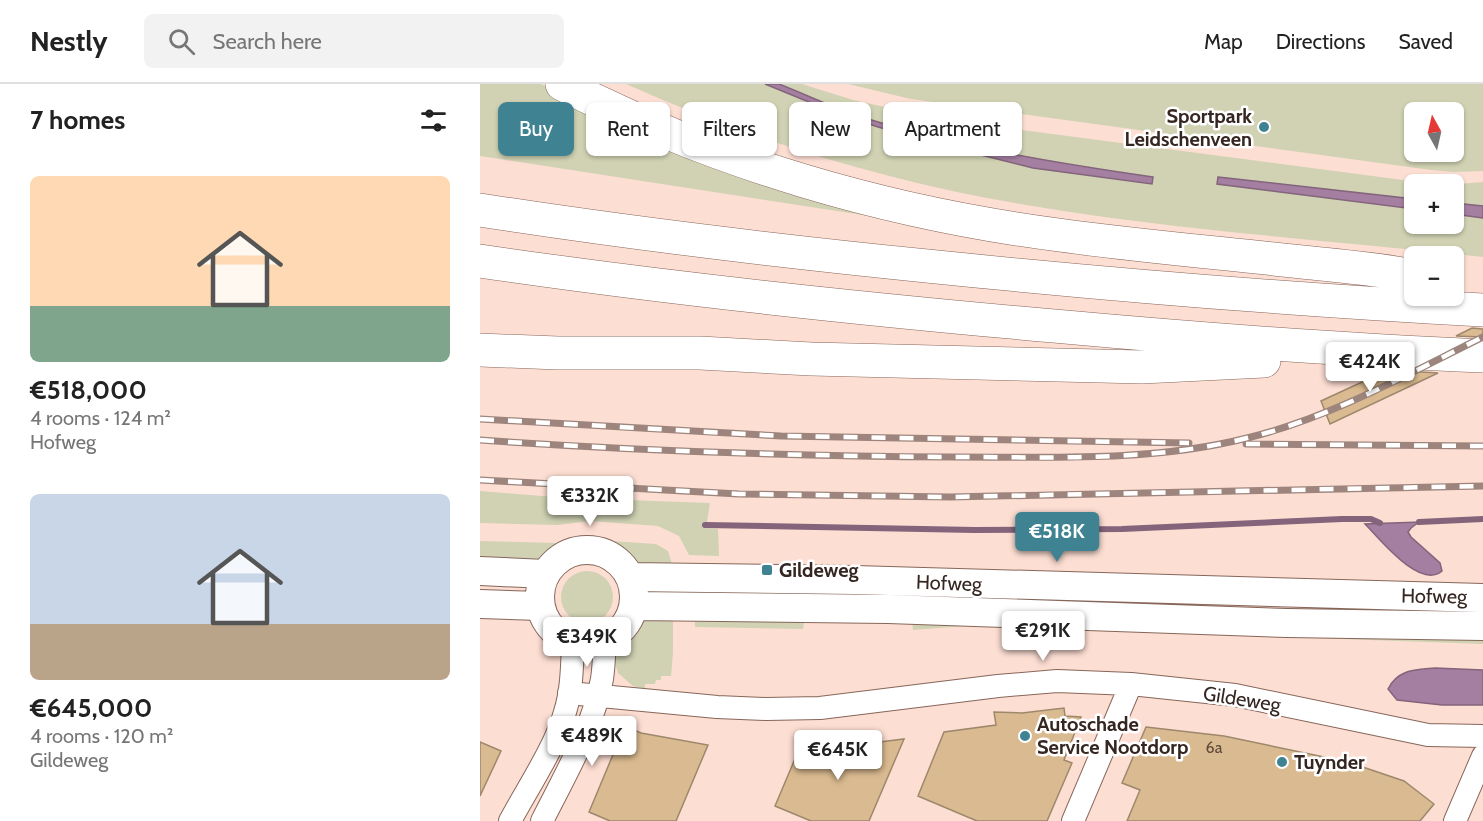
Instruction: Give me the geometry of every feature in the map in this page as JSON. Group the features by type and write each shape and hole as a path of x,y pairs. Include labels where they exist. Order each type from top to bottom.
{"highway":[{"path":"562,84 661,129 755,164 931,213 1058,235 1404,275"},
{"path":"480,210 696,240 1100,284 1483,310"},
{"path":"480,261 905,313 1153,335 1420,354 1483,356"},
{"path":"1464,287 1483,291"},
{"path":"480,350 558,353 700,353 811,359 1142,367 1420,354"}],"main road":[{"path":"576,551 601,552 623,566 630,577 634,596 633,606 624,627 605,641 589,645 573,643 561,637 544,618 540,606 540,590 545,574 564,556 576,551"},
{"path":"480,571 545,574"},
{"name":"Hofweg","path":"630,577 855,580 1483,597"},
{"path":"480,604 540,606"},
{"name":"Hofweg","path":"633,606 877,609 1287,623 1483,626"}],"street":[{"path":"542,821 577,751 598,695 605,641"},
{"path":"510,821 565,713 573,643"},
{"name":"Gildeweg","path":"569,693 766,710 820,708 1057,681 1131,684 1235,695 1428,735 1483,736"},
{"path":"1073,821 1131,684"},
{"path":"1455,821 1483,756"}],"green space":[{"path":"480,84 541,84 586,105 586,156 670,156 670,143 682,147 682,156 707,156 889,219 480,156"},
{"path":"626,84 765,84 809,102 789,102 789,147 777,143 777,102 682,102 682,108"},
{"path":"779,84 802,84 862,102 823,102"},
{"name":"Sportpark Leidschenveen","path":"848,84 1483,84 1483,171 1431,170 1022,114 1022,102 933,102"},
{"path":"871,104 883,107 883,123 871,119"},
{"path":"871,125 883,128 883,156 985,156 1033,168 1152,184 1152,177 1022,156 1022,130 1404,180 1404,198 1218,177 1217,184 1404,208 1404,234 1464,234 1464,215 1483,218 1483,257 1464,255 1464,246 1404,246 1404,249 1249,234 1073,212 965,194 817,156 871,156"},
{"path":"1483,182 1483,206 1464,204 1464,184"},
{"path":"480,491 618,502 628,500 710,503 706,528 718,529 719,556 689,555 679,536 658,526 590,521 558,525 480,523"},
{"path":"581,539 656,544 668,551 673,567 639,568 613,549 586,541 564,546 540,561 480,563 480,541 558,543"},
{"path":"587,571 597,573 605,579 611,587 613,597 611,607 605,615 597,621 587,623 577,621 569,615 563,607 561,597 563,587 569,579 577,573"},
{"path":"673,613 671,676 661,676 661,680 656,680 655,684 645,684 645,689 633,686 618,673 615,663 618,648 638,624 646,619"},
{"path":"695,613 804,622 803,629 695,627"},
{"path":"912,621 1483,636 1483,644 965,626 913,630"}],"shaded area":[{"path":"765,84 779,84 822,102 809,102"},
{"path":"871,119 883,123 883,128 871,125"},
{"path":"985,156 1022,156 1153,177 1152,184 1033,168"},
{"path":"1218,177 1404,198 1404,208 1217,184"},
{"path":"1464,204 1483,206 1483,218 1464,215"},
{"path":"1419,522 1408,532 1440,563 1442,571 1433,575 1423,574 1401,560 1365,524"},
{"path":"1435,668 1483,670 1483,705 1442,705 1397,700 1388,689 1392,682 1402,674"}],"building":[{"path":"1472,328 1483,329 1483,337 1456,336"},
{"path":"1388,370 1438,373 1330,424 1321,401"},
{"path":"1064,708 1065,716 1081,717 1064,760 1072,763 1047,821 977,821 918,796 944,732 996,725 994,712 1022,713"},
{"path":"625,726 641,733 708,745 676,821 610,821 589,812"},
{"path":"1146,727 1224,736 1348,762 1404,781 1434,804 1420,821 1127,821 1140,790 1122,783"},
{"path":"904,739 869,821 811,821 775,806 800,747 855,745"},
{"path":"480,742 501,751 480,796"}],"waterway":[{"path":"705,525 975,530 1122,529 1342,519 1371,519 1380,523"},
{"path":"1419,522 1483,519"}],"railway":[{"path":"480,440 776,454 1064,457 1138,455 1211,446 1247,438 1308,419 1367,394 1483,337"},
{"path":"480,419 781,436 1189,443"},
{"path":"1246,444 1483,446"},
{"path":"480,480 739,494 950,497 1483,486"}],"place":[{"name":"Sportpark Leidschenveen","path":"1264,127"},
{"name":"Gildeweg","path":"767,570"},
{"name":"Autoschade Service Nootdorp","path":"1025,736"},
{"name":"Tuynder","path":"1282,762"}]}
